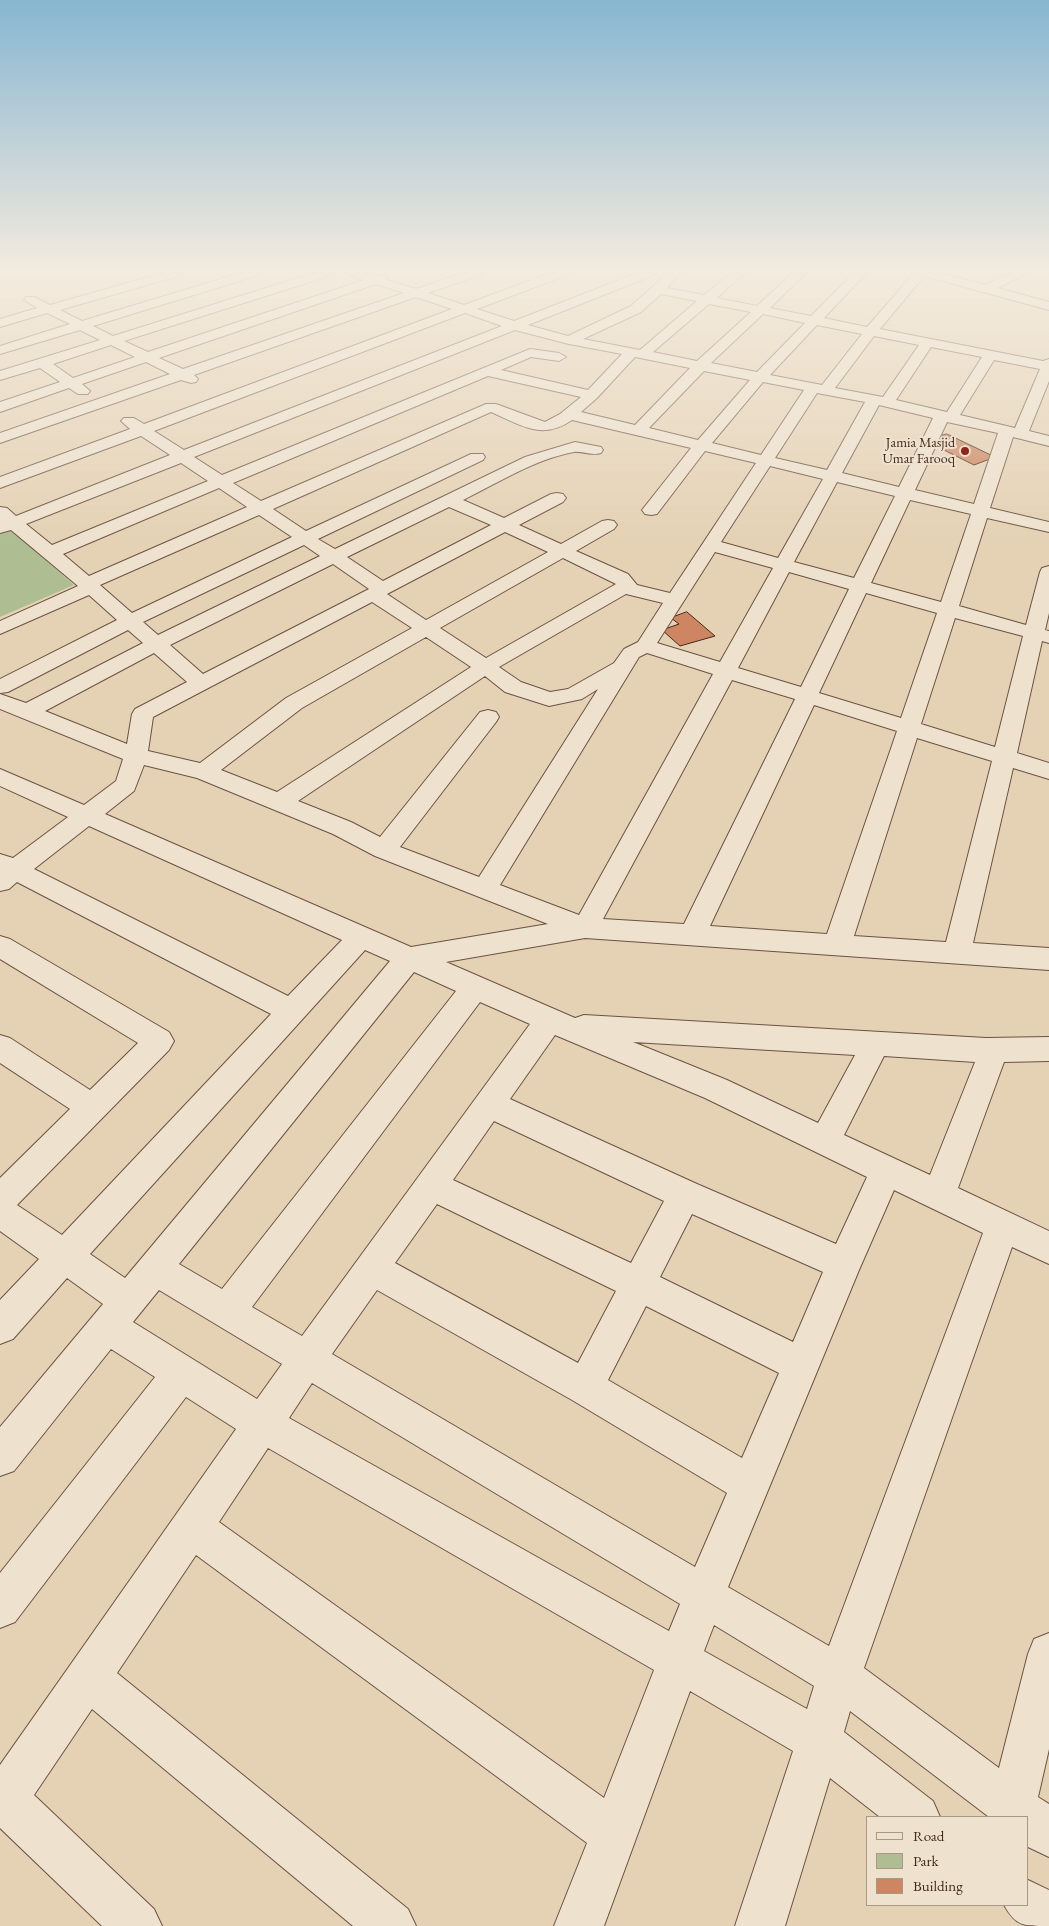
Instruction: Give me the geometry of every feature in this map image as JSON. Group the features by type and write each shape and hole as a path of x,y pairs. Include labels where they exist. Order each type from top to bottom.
{"street":[{"path":"0,376 45,362"},
{"path":"0,407 133,362"},
{"path":"157,362 385,468"},
{"path":"0,438 217,362"},
{"path":"0,483 319,362"},
{"path":"382,362 542,427 552,426 568,414 592,395 627,362"},
{"path":"4,521 182,456 421,362"},
{"path":"49,553 509,362"},
{"path":"684,362 881,401 1049,441"},
{"path":"638,431 704,362"},
{"path":"652,510 701,446 774,362"},
{"path":"484,889 622,666 631,653 645,646 764,460 819,388 843,362"},
{"path":"585,928 832,476 881,401 912,362"},
{"path":"692,935 904,493 947,417 985,362"},
{"path":"837,945 980,511 1014,433 1048,368 1021,362"},
{"path":"42,363 334,557 425,629 486,666 513,687 549,699 574,694 622,666"},
{"path":"487,371 592,395"},
{"path":"0,628 260,508 490,407"},
{"path":"568,414 1049,527"},
{"path":"26,712 156,644 531,460 575,448 596,450"},
{"path":"0,687 130,621 477,457"},
{"path":"402,476 420,484"},
{"path":"291,1011 5,872 126,785 136,756 143,714 558,498"},
{"path":"449,500 621,578 630,589 674,600"},
{"path":"4,521 49,553 201,683"},
{"path":"204,772 294,703 608,525"},
{"path":"710,545 1042,635"},
{"path":"957,953 1004,757 1042,635 1049,572"},
{"path":"279,802 486,666 626,585"},
{"path":"645,646 1049,771"},
{"path":"0,701 136,756 204,772 342,828 384,850 585,928"},
{"path":"384,850 488,717"},
{"path":"0,777 88,814 555,1023 716,1089 1049,1248"},
{"path":"0,1457 409,958 585,928 1049,959"},
{"path":"0,1326 361,937"},
{"path":"0,946 159,1041 93,1108 6,1185"},
{"path":"227,1311 475,988"},
{"path":"555,1023 876,1044 994,1050 1049,1049"},
{"path":"125,1922 2,1802 307,1359 430,1185 488,1104 555,1023"},
{"path":"825,1141 876,1044"},
{"path":"0,1048 93,1108"},
{"path":"939,1195 994,1050"},
{"path":"488,1104 685,1195 844,1264"},
{"path":"579,1926 704,1595 844,1264 886,1170"},
{"path":"430,1185 802,1365"},
{"path":"585,1387 685,1195"},
{"path":"0,1212 64,1256 117,1313 182,1373 263,1424 818,1740 916,1816"},
{"path":"760,1926 840,1676 1002,1227"},
{"path":"154,1268 840,1676 1023,1814 1049,1654"},
{"path":"372,1269 585,1387 751,1485"},
{"path":"0,1606 182,1373"},
{"path":"192,1527 614,1834"},
{"path":"88,1677 392,1926"},
{"path":"1029,1819 1049,1834"},
{"path":"1029,1905 1049,1920"}],"green space":[{"path":"12,530 74,585 0,617 0,534"}],"building":[{"name":"Jamia Masjid Umar Farooq","path":"947,434 995,457 974,465 936,446 949,441 940,436"},
{"path":"687,612 715,636 680,646 662,630 679,624 671,618"}],"place":[{"name":"Jamia Masjid Umar Farooq","path":"965,451"}]}
